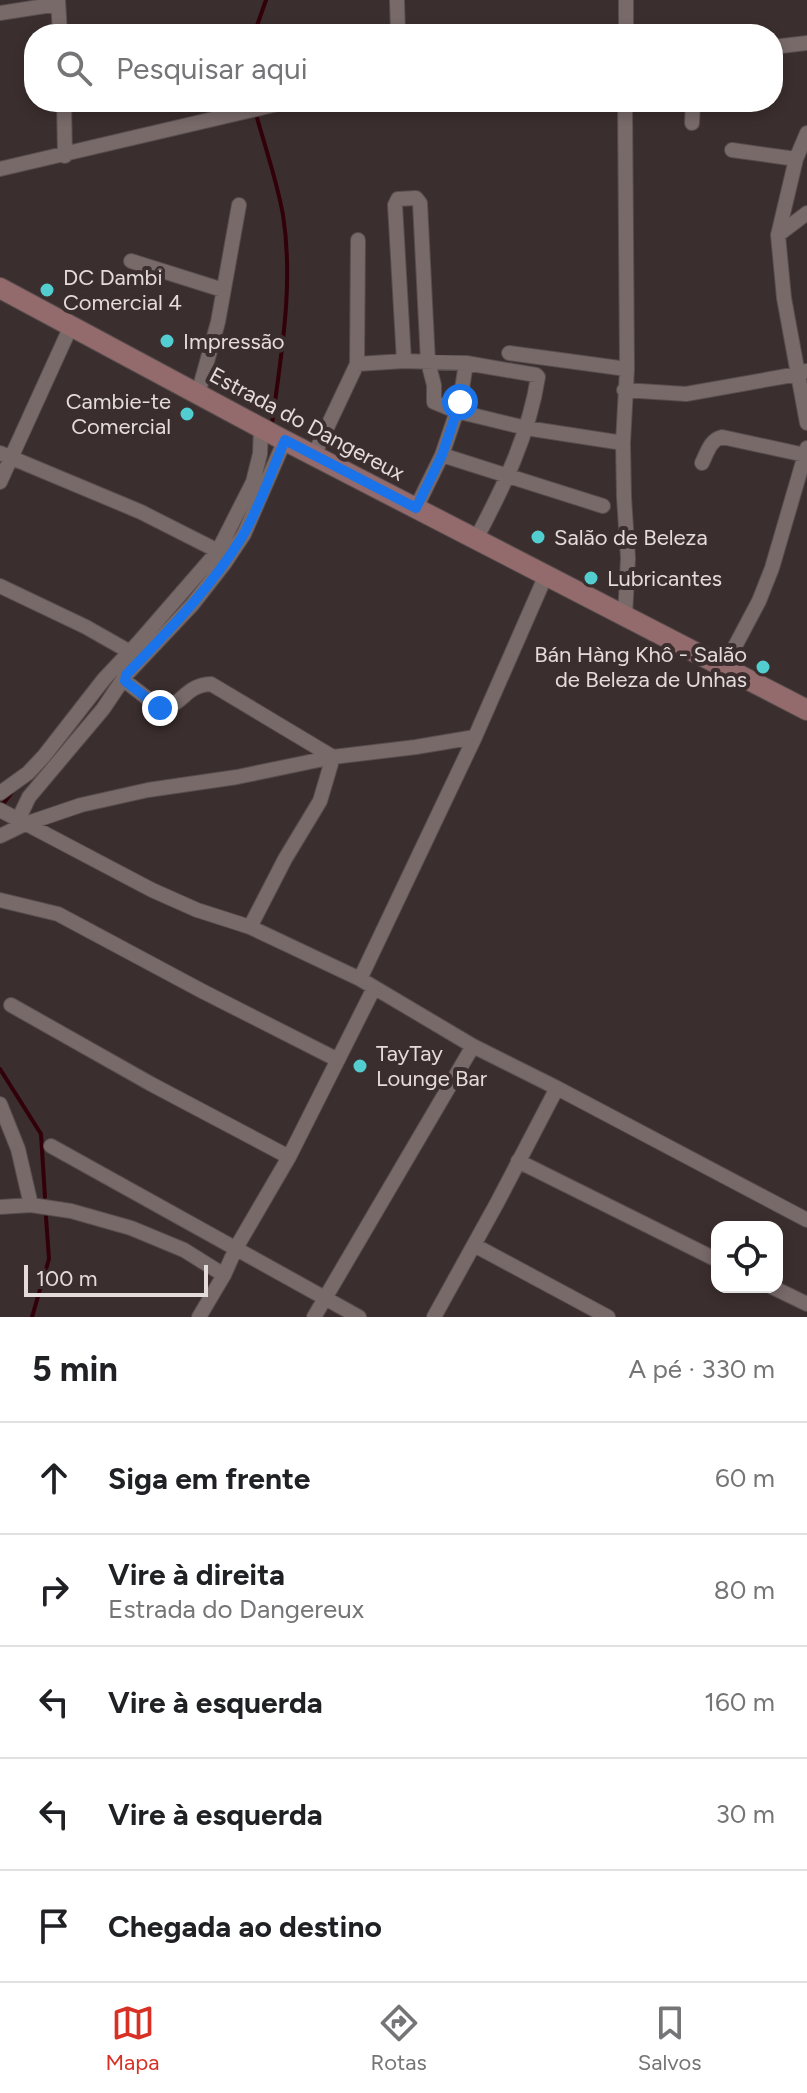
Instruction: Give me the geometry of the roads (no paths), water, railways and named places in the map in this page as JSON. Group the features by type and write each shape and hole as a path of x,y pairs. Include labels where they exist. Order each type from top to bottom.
{"main road":[{"name":"Estrada do Dangereux","path":"0,288 271,433 807,710"}],"street":[{"path":"397,0 398,24"},
{"path":"626,0 626,24"},
{"path":"0,13 58,2 59,24"},
{"path":"783,46 807,43"},
{"path":"64,112 65,156"},
{"path":"0,169 245,112"},
{"path":"625,112 627,369 623,443 628,558 625,616"},
{"path":"692,123 693,112"},
{"path":"807,133 796,159 778,235 784,298 803,372 807,423"},
{"path":"732,150 796,159"},
{"path":"404,361 395,205 398,199 416,198 420,203 428,362 434,385 434,402 456,411 526,428 623,443"},
{"path":"198,394 218,322 239,205"},
{"path":"778,235 807,213"},
{"path":"314,455 357,364 358,240"},
{"path":"131,261 223,290"},
{"path":"0,482 6,456 71,326"},
{"path":"509,353 627,369"},
{"path":"357,364 404,361 466,363 538,377 526,428 508,476 476,539"},
{"path":"416,508 442,455 462,395 466,363"},
{"path":"624,390 686,394 803,372"},
{"path":"0,793 28,773 104,679 218,551 253,482 260,454 271,433"},
{"path":"21,822 29,797 125,678 192,605 244,534 271,433"},
{"path":"702,463 711,444 722,437 806,452 772,568 759,601 724,667"},
{"path":"442,455 603,506"},
{"path":"6,456 141,512 218,551"},
{"path":"360,979 475,737 546,575"},
{"path":"0,586 130,652"},
{"path":"125,678 160,708 171,707 194,686 211,684 333,757"},
{"path":"0,836 21,822 121,796 333,757 475,737"},
{"path":"250,927 285,859 320,801 333,757"},
{"path":"0,810 152,890 197,910 250,927 360,979 473,1046 807,1220"},
{"path":"0,900 58,914 338,1060"},
{"path":"199,1317 289,1157 374,988"},
{"path":"11,1005 289,1157"},
{"path":"314,1317 473,1046"},
{"path":"434,1317 557,1088"},
{"path":"0,1104 18,1149 31,1205"},
{"path":"51,1146 359,1317"},
{"path":"518,1161 711,1257"},
{"path":"0,1207 31,1205 71,1211 131,1228 184,1250 224,1275"},
{"path":"474,1245 608,1317"},
{"path":"783,1292 807,1304"}],"waterway":[{"path":"258,24 266,0"},
{"path":"256,114 278,190 286,241 287,294 272,424"},
{"path":"229,544 247,509"},
{"path":"2,805 13,791"},
{"path":"0,1069 41,1134 45,1197"},
{"path":"32,1317 49,1259 46,1217"}],"place":[{"name":"DC Dambi Comercial 4","path":"47,290"},
{"name":"Impressão","path":"167,341"},
{"name":"Cambie-te Comercial","path":"187,414"},
{"name":"Salão de Beleza","path":"538,537"},
{"name":"Lubricantes","path":"591,578"},
{"name":"Bán Hàng Khô - Salão de Beleza de Unhas","path":"763,667"},
{"name":"TayTay Lounge Bar","path":"360,1066"}]}
